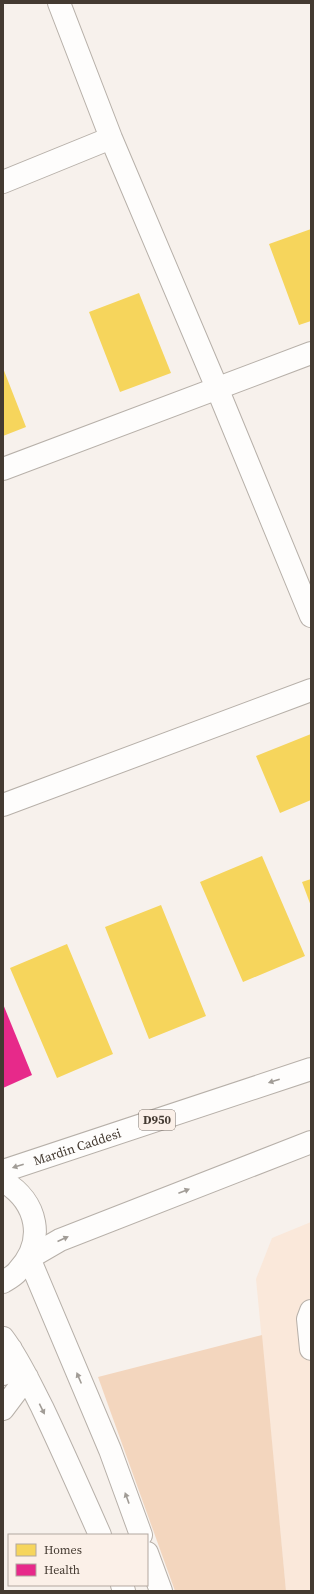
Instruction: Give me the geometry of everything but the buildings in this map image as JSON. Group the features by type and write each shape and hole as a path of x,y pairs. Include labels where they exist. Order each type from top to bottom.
{"main road":[{"path":"59,3 111,138 217,388 311,616"},
{"path":"3,182 111,138"},
{"path":"3,469 311,353"},
{"path":"3,805 311,690"},
{"name":"Mardin Caddesi","path":"3,1171 311,1069"},
{"path":"29,1258 60,1240 311,1142"},
{"path":"3,1181 15,1188 25,1199 32,1213 35,1228 34,1243 29,1258 17,1273 3,1282"},
{"path":"29,1258 110,1450 140,1534"},
{"path":"311,1312 308,1319 311,1349"},
{"path":"3,1374 7,1344"},
{"path":"7,1344 27,1377 58,1441 100,1534"},
{"path":"3,1409 27,1377"},
{"path":"148,1556 161,1591"}],"shaded area":[{"path":"311,1222 311,1591 286,1591 256,1279 272,1238"},
{"path":"262,1335 286,1591 175,1591 98,1377"}]}
